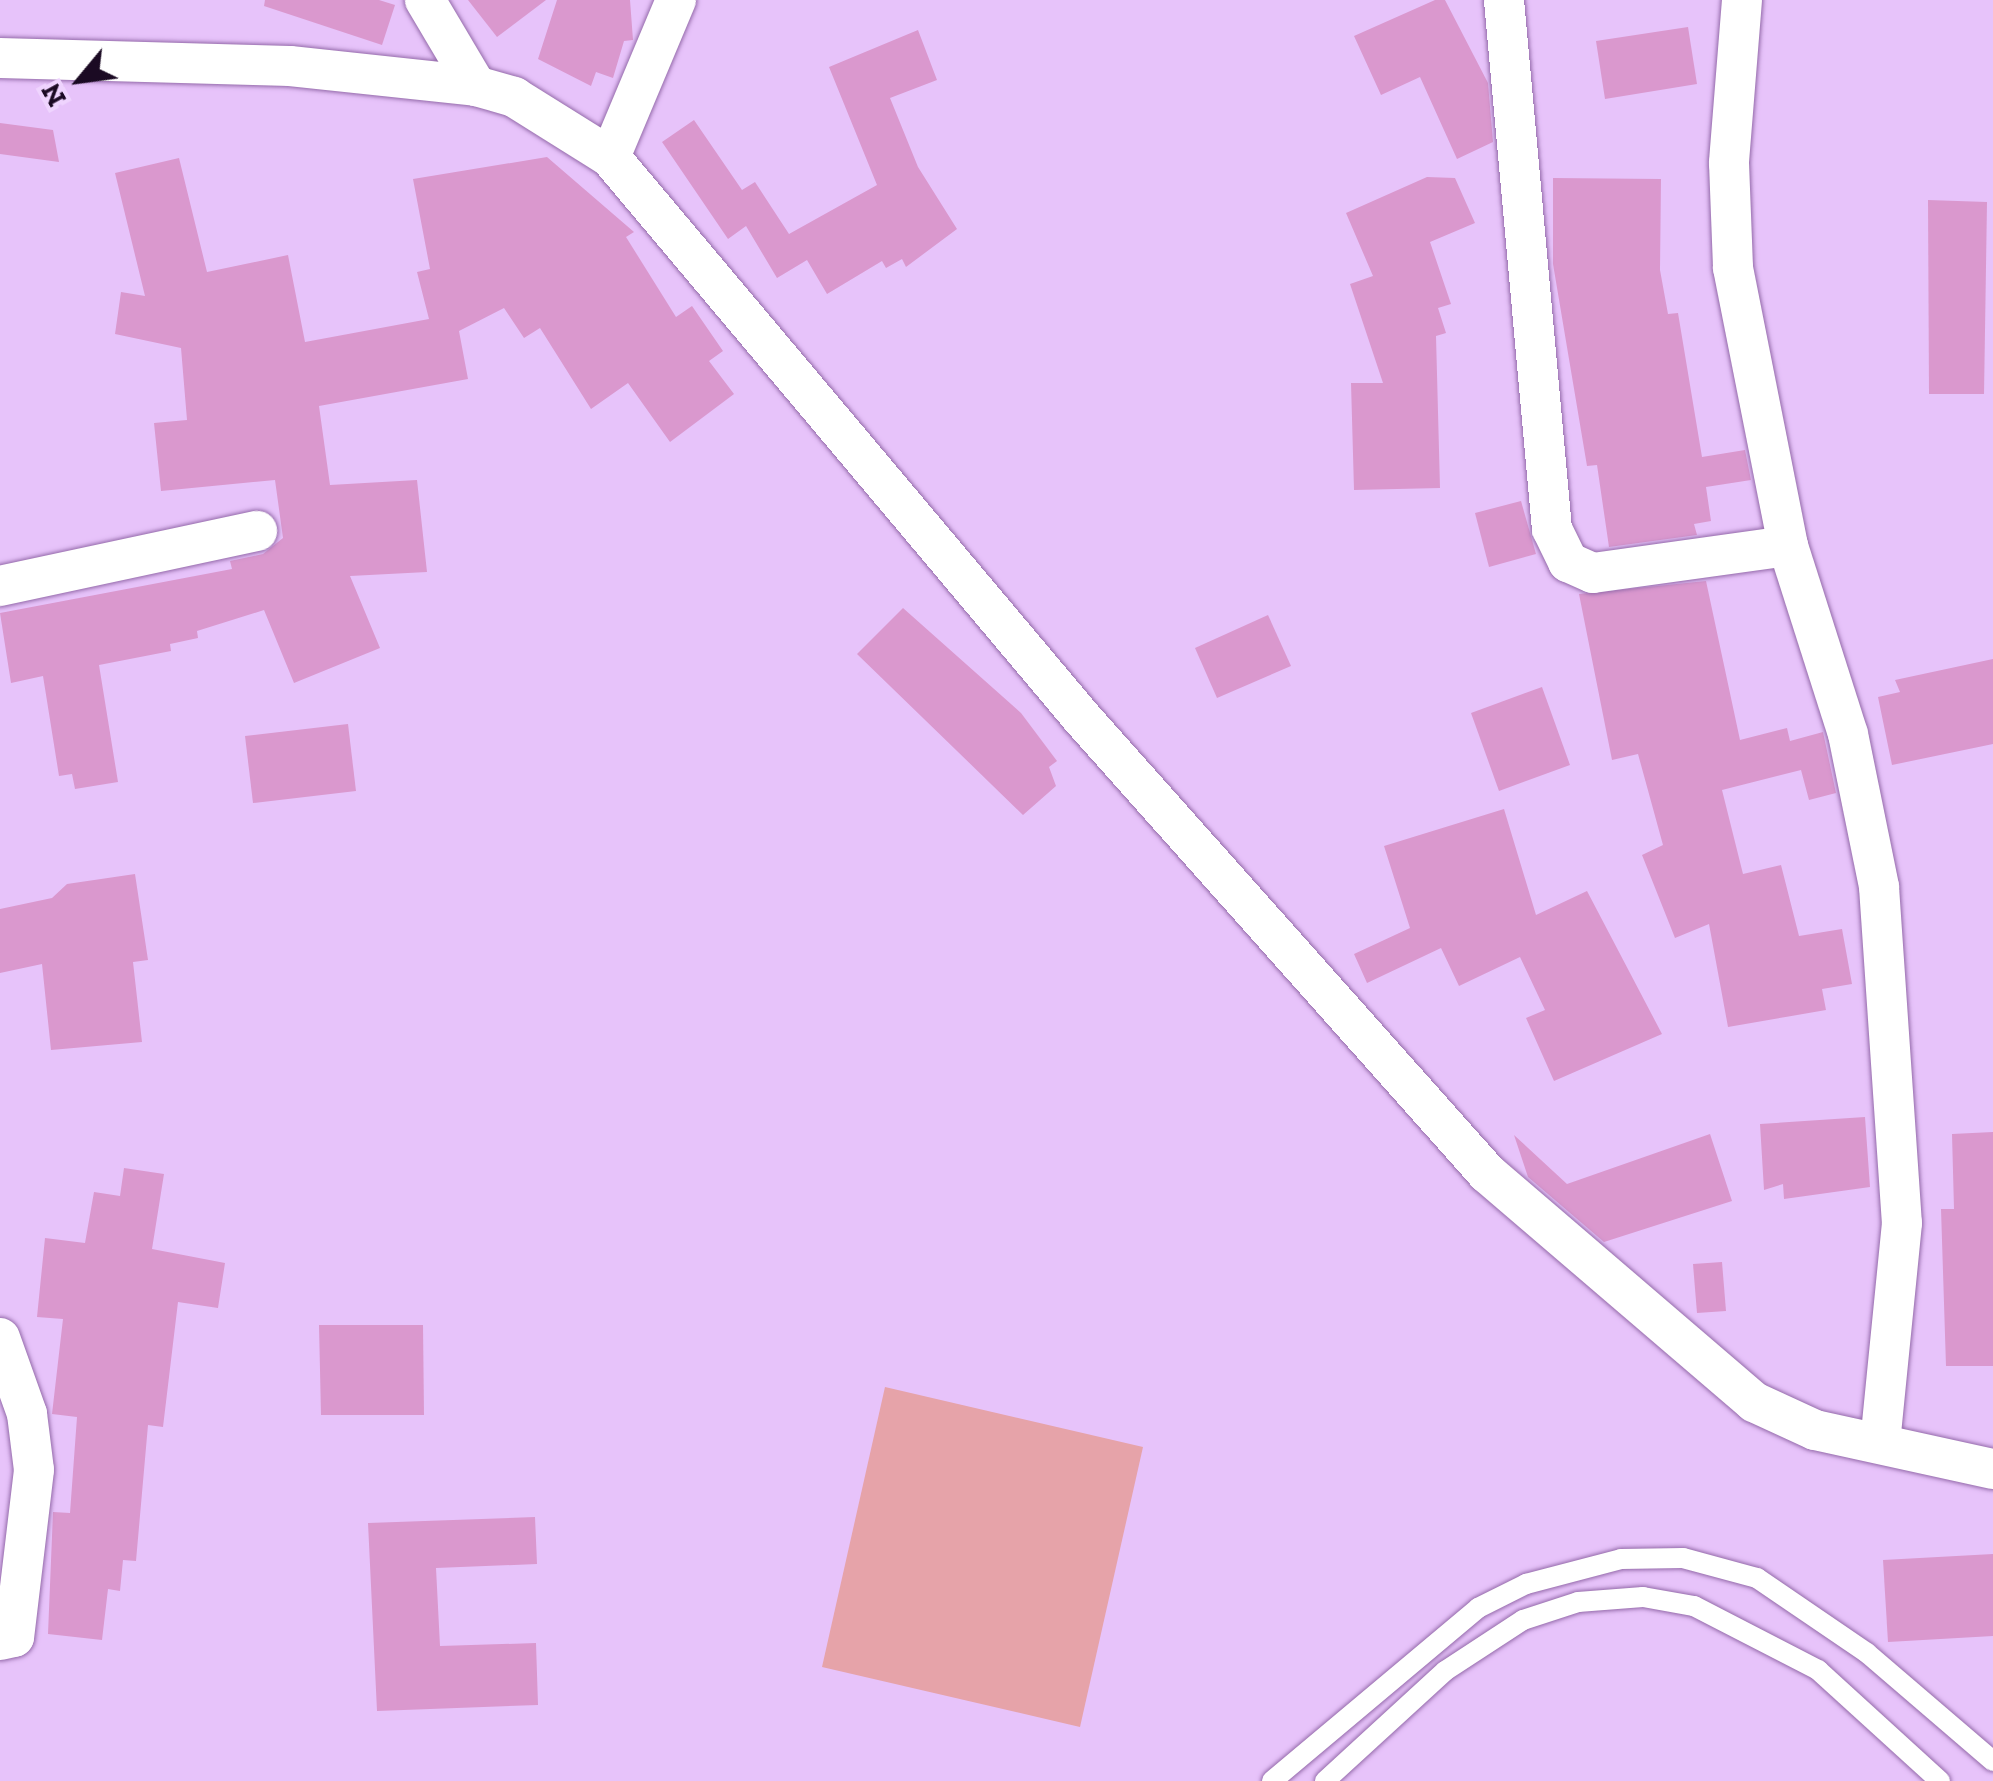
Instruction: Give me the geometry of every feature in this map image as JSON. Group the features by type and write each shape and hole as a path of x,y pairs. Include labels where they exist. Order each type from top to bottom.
{"street":[{"path":"425,0 476,86"},
{"path":"610,158 676,0"},
{"path":"1504,0 1552,529 1568,562 1593,574 1788,546"},
{"path":"1749,1 1729,162 1733,268 1788,546 1848,734 1879,887 1902,1223 1880,1443"},
{"path":"0,58 290,66 476,86 514,98 610,158 1069,703 1487,1173 1754,1402 1815,1430 1993,1469"},
{"path":"0,586 257,530"},
{"path":"0,1338 28,1414 34,1470 14,1637 0,1640"}],"lane":[{"path":"1272,1781 1478,1608 1526,1584 1621,1559 1682,1558 1757,1578 1867,1653 1993,1761"},
{"path":"1328,1780 1445,1671 1523,1620 1578,1602 1643,1598 1694,1606 1818,1670 1940,1781"}],"shaded area":[{"path":"885,1387 1143,1447 1080,1727 822,1667"}],"building":[{"path":"265,0 379,0 395,5 382,45 264,6"},
{"path":"468,0 546,0 497,37"},
{"path":"557,0 630,0 633,40 624,41 613,78 596,72 591,86 538,59"},
{"path":"1435,0 1445,0 1488,83 1493,142 1457,159 1420,77 1381,95 1354,36"},
{"path":"1688,27 1697,84 1605,99 1596,41"},
{"path":"918,30 937,80 890,98 918,167 957,229 906,267 902,259 886,268 882,261 827,294 807,260 777,278 746,226 728,239 662,142 694,120 742,190 755,182 789,234 877,185 829,67"},
{"path":"0,123 53,130 59,162 0,154"},
{"path":"547,157 634,232 626,237 676,317 692,306 723,351 709,361 734,394 670,442 628,383 591,409 540,328 524,338 504,308 459,331 468,379 319,406 330,485 417,480 427,572 350,576 380,648 294,683 264,610 197,631 198,638 170,644 171,651 99,665 118,782 75,789 72,774 59,776 43,676 11,683 0,613 232,569 230,561 263,554 283,538 275,480 161,491 154,423 187,420 181,348 115,334 121,292 145,296 115,173 179,158 207,272 288,255 305,342 429,319 417,272 430,269 413,179"},
{"path":"1427,177 1455,178 1475,223 1430,242 1451,304 1438,308 1446,333 1436,336 1440,488 1354,490 1351,383 1383,383 1350,284 1373,276 1346,213"},
{"path":"1553,178 1661,179 1660,270 1668,314 1678,313 1702,457 1745,450 1751,480 1706,487 1711,521 1694,524 1697,535 1609,547 1597,465 1587,466 1553,264"},
{"path":"1928,200 1987,202 1984,394 1929,394"},
{"path":"1521,501 1536,554 1489,567 1475,513"},
{"path":"1706,581 1740,740 1787,728 1790,741 1823,732 1836,793 1809,800 1801,770 1722,790 1743,874 1781,865 1799,936 1842,929 1852,984 1822,989 1826,1010 1728,1027 1709,924 1675,938 1642,855 1663,845 1638,754 1612,760 1579,594"},
{"path":"903,608 1021,713 1057,761 1049,767 1056,786 1023,815 857,654"},
{"path":"1268,615 1291,666 1217,698 1195,648"},
{"path":"1993,659 1993,744 1892,765 1878,697 1900,692 1895,680"},
{"path":"1542,687 1570,765 1499,791 1471,713"},
{"path":"348,724 356,791 253,803 245,736"},
{"path":"1504,809 1536,915 1587,891 1662,1034 1554,1081 1526,1018 1545,1010 1520,957 1459,986 1441,948 1367,983 1354,954 1410,928 1384,846"},
{"path":"135,874 148,960 133,962 142,1042 51,1050 42,964 0,973 0,909 52,898 67,884"},
{"path":"1865,1117 1870,1187 1784,1199 1783,1184 1764,1190 1760,1124"},
{"path":"1993,1132 1993,1366 1946,1366 1941,1209 1954,1209 1952,1134"},
{"path":"1710,1134 1732,1201 1604,1242 1528,1177 1514,1135 1567,1184"},
{"path":"124,1168 164,1174 152,1249 225,1263 218,1308 178,1302 163,1427 148,1425 136,1561 123,1560 120,1591 108,1589 102,1640 48,1634 53,1512 70,1513 77,1417 52,1414 63,1319 37,1317 45,1238 85,1243 94,1192 120,1196"},
{"path":"1722,1262 1726,1311 1697,1313 1693,1264"},
{"path":"319,1325 423,1325 424,1415 321,1415"},
{"path":"535,1517 537,1564 436,1568 440,1646 536,1643 538,1705 377,1711 368,1523"},
{"path":"1993,1554 1993,1636 1888,1642 1883,1560"}]}
